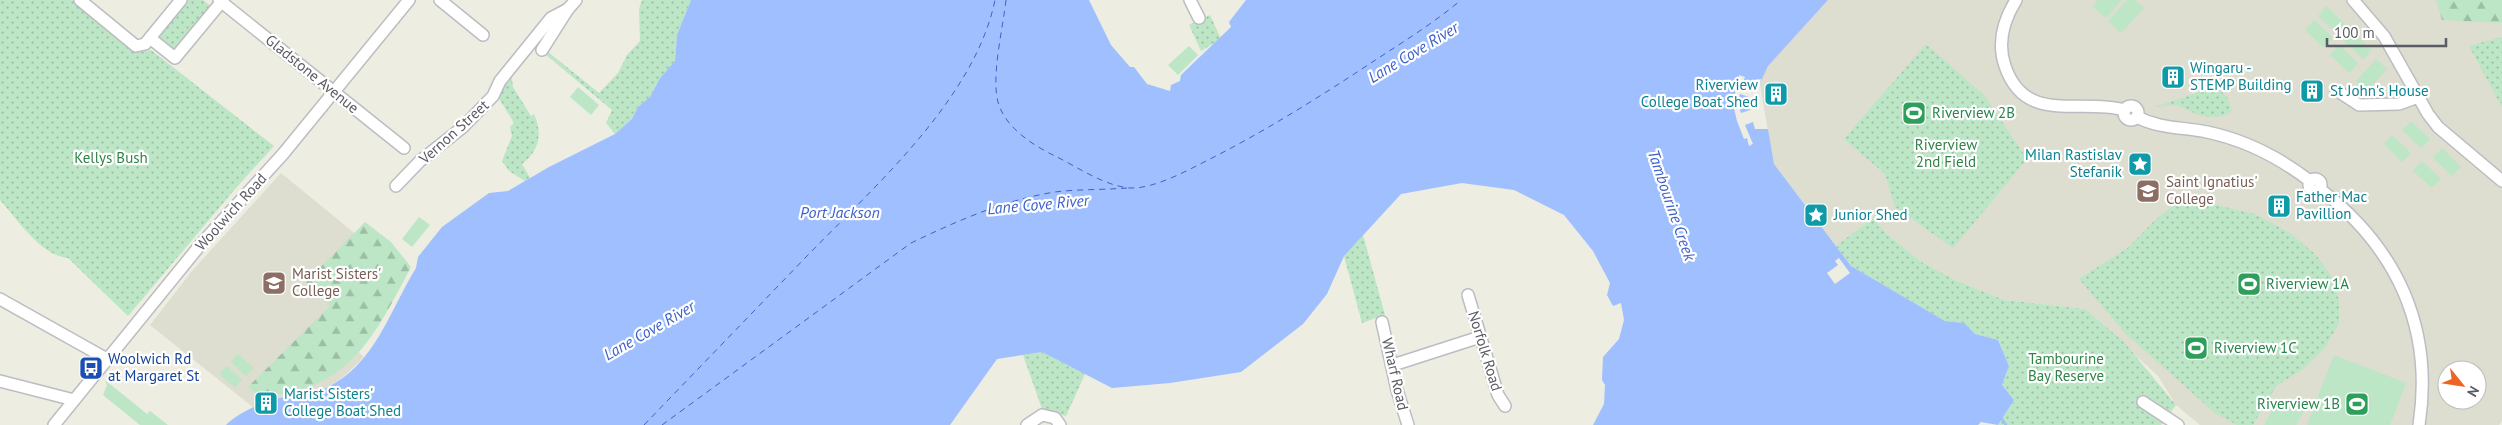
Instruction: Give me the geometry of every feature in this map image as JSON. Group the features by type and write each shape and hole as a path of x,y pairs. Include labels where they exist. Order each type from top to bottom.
{"street":[{"path":"80,0 136,46 148,41 181,0"},
{"name":"Woolwich Road","path":"54,425 201,244 274,165 409,0"},
{"path":"440,0 483,35"},
{"name":"Vernon Street","path":"542,50 568,9 576,0"},
{"path":"1190,0 1199,18"},
{"path":"2016,0 2007,17 2000,44 2002,57 2011,82 2021,94 2036,103 2098,106 2125,110 2129,106 2134,107 2138,111 2137,117 2154,125 2206,132 2245,144 2273,157 2310,181 2314,179 2320,181 2320,189 2346,210 2365,229 2388,260 2405,294 2418,333 2422,366 2423,399 2419,425"},
{"path":"2353,0 2384,36 2428,114 2449,138 2502,181"},
{"path":"148,41 175,58 221,1"},
{"name":"Gladstone Avenue","path":"221,1 404,148"},
{"name":"Vernon Street","path":"396,186 420,162 463,127 493,96 500,81 551,18 568,9"},
{"path":"2336,90 2359,106 2399,104 2418,97"},
{"name":"Norfolk Road","path":"1468,295 1498,395 1505,406"},
{"path":"0,299 107,359"},
{"name":"Wharf Road","path":"1382,322 1397,390 1408,425"},
{"path":"1393,365 1480,337"},
{"path":"0,381 74,400"},
{"path":"2143,402 2178,425"},
{"path":"1027,425 1042,415 1055,418 1060,424"}],"shaded area":[{"name":"Saint Ignatius' College","path":"1828,0 2502,0 2502,421 2499,425 2200,425 2176,405 2158,376 2085,309 2004,300 1957,281 1920,261 1886,233 1873,218 1836,246 1774,164 1759,83 1767,66"},
{"name":"Marist Sisters' College","path":"281,173 380,254 333,330 364,357 342,378 326,388 282,398 254,408 150,325 192,271"}],"green space":[{"name":"Kellys Bush","path":"0,0 72,0 139,52 151,50 274,146 235,189 128,316 68,258 58,255 39,244 0,200"},
{"path":"188,0 203,0 213,8 176,53 157,38"},
{"path":"642,0 691,0 677,35 675,61 660,78 650,97 638,107 632,119 615,134 606,123 612,110 545,54 547,51 599,93 618,73 627,55 640,41 639,9"},
{"path":"2098,0 2122,0 2106,18 2092,6"},
{"path":"2127,0 2135,0 2144,8 2121,33 2108,21"},
{"path":"2436,0 2502,0 2502,23 2442,20"},
{"path":"2326,6 2345,24 2337,34 2318,16"},
{"path":"1210,15 1221,39 1201,51 1189,25"},
{"path":"2314,20 2333,38 2324,48 2305,30"},
{"path":"2353,32 2372,50 2363,59 2344,41"},
{"path":"2502,37 2502,107 2469,46"},
{"name":"Riverview 2nd Field","path":"1926,44 1984,95 2027,159 1953,248 1895,207 1885,174 1844,139"},
{"path":"2339,45 2358,63 2349,73 2330,55"},
{"path":"1189,46 1198,55 1178,75 1168,65"},
{"path":"2376,59 2387,69 2367,91 2356,81"},
{"path":"511,73 513,87 531,116 534,114 539,135 536,148 522,164 530,178 525,181 509,171 502,161 512,136 510,127 514,123 497,95 502,93 502,85"},
{"path":"2209,80 2227,97 2232,111 2223,116 2208,117 2196,114 2178,105 2155,107 2211,88"},
{"path":"578,87 599,105 591,115 570,97"},
{"path":"2411,121 2430,139 2421,148 2402,130"},
{"path":"2392,135 2411,153 2402,162 2384,144"},
{"path":"2442,148 2461,167 2452,176 2433,158"},
{"path":"2422,161 2441,179 2432,188 2413,171"},
{"path":"2176,203 2212,204 2255,214 2290,233 2316,255 2332,277 2339,301 2339,323 2324,349 2303,369 2276,386 2253,425 2237,425 2215,413 2126,334 2079,279 2129,247 2153,222"},
{"path":"419,217 430,225 412,247 402,239"},
{"name":"Tambourine Bay Reserve","path":"1873,218 1886,233 1920,261 1957,281 2004,300 2085,309 2124,342 2176,405 2161,425 1998,425 2014,400 2002,385 2009,366 1998,340 1975,334 1963,323 1945,321 1851,266 1836,246"},
{"path":"365,222 391,242 411,267 383,319 361,350 332,376 308,387 262,398 248,387 330,306 306,282"},
{"path":"1363,235 1385,315 1362,323 1344,256"},
{"path":"1042,352 1085,374 1066,416 1042,409 1023,355"},
{"path":"238,354 254,368 246,376 231,362"},
{"name":"Riverview 1B","path":"2334,355 2406,383 2390,425 2307,425"},
{"path":"227,366 242,380 235,388 219,374"},
{"path":"105,380 147,414 150,411 168,425 140,425 103,395 107,385"},
{"path":"2279,398 2304,411 2296,425 2264,425"}],"water":[{"name":"Port Jackson","path":"691,0 1089,0 1111,45 1130,67 1134,67 1147,84 1170,91 1171,85 1180,81 1181,75 1231,27 1229,22 1246,0 1828,0 1768,66 1760,83 1774,164 1851,266 1945,321 1964,323 1975,334 1998,340 2009,366 2002,385 2014,400 1998,425 1981,422 1978,425 1593,425 1604,404 1603,357 1619,339 1624,320 1621,303 1613,306 1607,295 1610,283 1593,251 1564,215 1514,190 1462,183 1401,194 1344,256 1327,294 1303,324 1241,372 1170,383 1112,388 1042,352 997,359 950,425 226,425 245,411 261,404 285,397 316,392 343,378 357,365 380,335 416,268 418,257 442,227 489,193 508,191 549,167 615,134 632,119 638,107 650,97 660,78 675,61 677,35"}],"pier":[{"path":"1739,75 1745,77 1743,82 1751,85 1753,80 1761,79 1760,83 1768,129 1755,129 1753,122 1745,125 1753,144 1749,146 1747,138 1744,139 1737,121 1733,104 1738,103 1741,113 1750,110 1747,102 1749,97 1740,94 1738,100 1734,99"},
{"path":"1839,258 1850,273 1835,284 1827,273 1838,265 1835,261"}],"waterway":[{"path":"2002,419 2006,425"}],"ferry route":[{"path":"644,425 891,170 919,138 945,106 967,72 984,36 995,0"},
{"path":"1006,0 998,52 996,91 998,102 1007,120 1030,142 1048,153 1092,176 1111,184 1130,188 1150,185 1172,178 1254,135 1317,98 1399,45 1461,0"},
{"path":"662,425 911,243 963,219 1017,200 1073,190 1127,188"}],"place":[{"name":"Wingaru - STEMP Building","path":"2173,77"},
{"name":"St John's House","path":"2312,91"},
{"name":"Riverview College Boat Shed","path":"1776,94"},
{"name":"Riverview 2B","path":"1914,113"},
{"name":"Milan Rastislav Stefanik","path":"2140,164"},
{"name":"Saint Ignatius' College","path":"2148,191"},
{"name":"Father Mac Pavillion","path":"2279,206"},
{"name":"Junior Shed","path":"1816,215"},
{"name":"Marist Sisters' College","path":"274,283"},
{"name":"Riverview 1A","path":"2249,284"},
{"name":"Riverview 1C","path":"2196,348"},
{"name":"Woolwich Rd at Margaret St","path":"91,368"},
{"name":"Marist Sisters' College Boat Shed","path":"266,403"},
{"name":"Riverview 1B","path":"2357,404"}],"water label":[{"name":"Lane Cove River","path":"1413,52"},
{"name":"Lane Cove River","path":"1038,204"},
{"name":"Tambourine Creek","path":"1672,205"},
{"name":"Lane Cove River","path":"649,330"}]}
